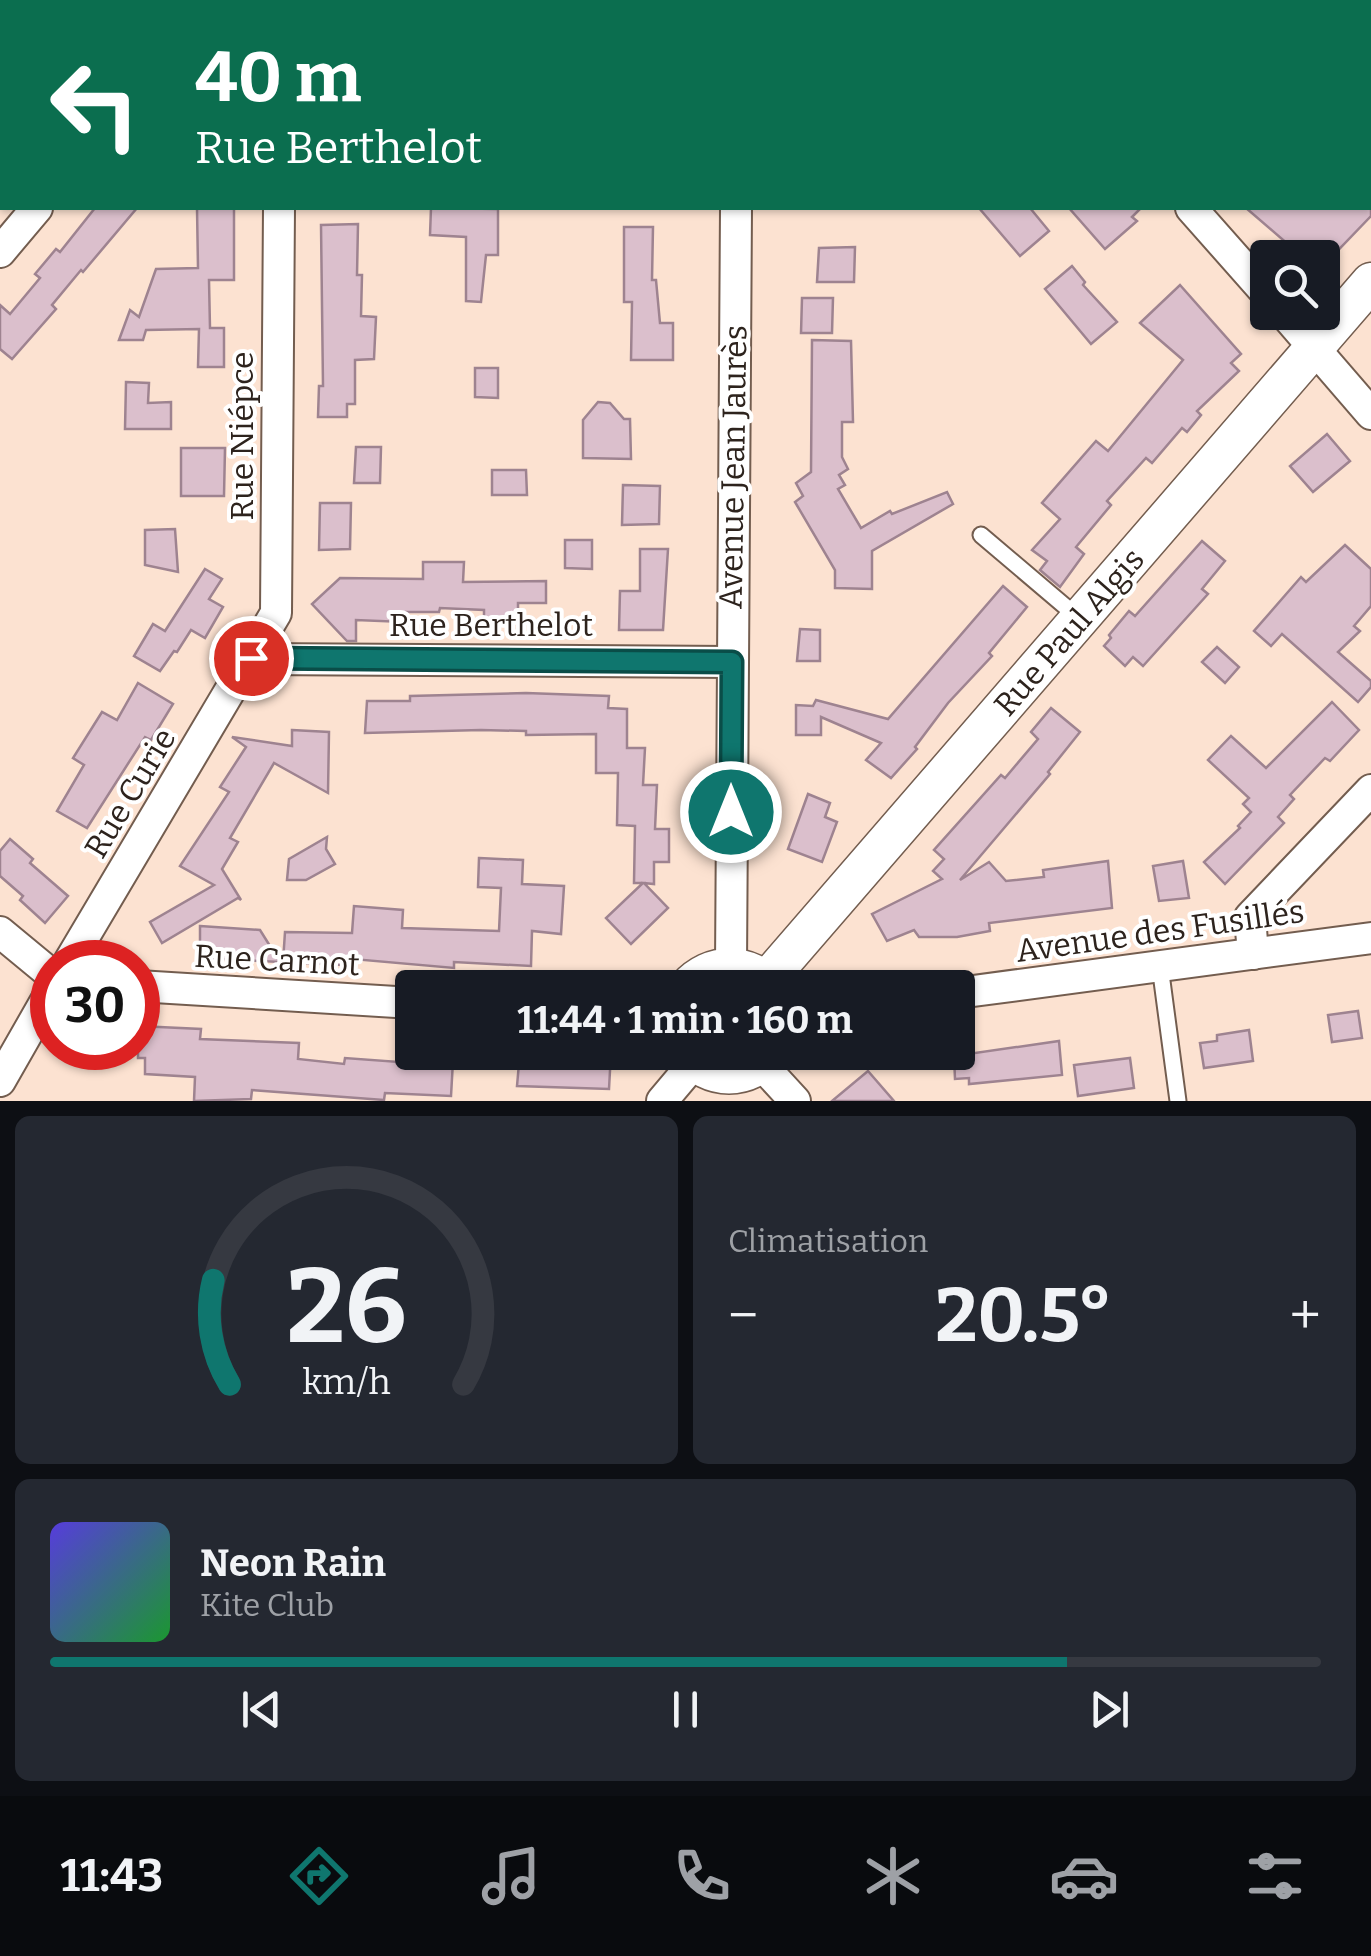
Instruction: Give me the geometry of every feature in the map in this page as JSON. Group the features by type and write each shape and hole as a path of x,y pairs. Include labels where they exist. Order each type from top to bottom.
{"street":[{"path":"0,252 35,210"},
{"name":"Rue Niépce","path":"251,658 276,612 279,210"},
{"name":"Avenue Jean Jaurès","path":"730,967 736,210"},
{"path":"1193,210 1250,275"},
{"name":"Rue Paul Algis","path":"781,970 1371,282"},
{"path":"1298,330 1371,414"},
{"name":"Rue Berthelot","path":"251,658 732,662"},
{"name":"Rue Curie","path":"82,940 251,658"},
{"path":"1253,954 1250,917 1371,790"},
{"path":"0,932 30,957"},
{"name":"Avenue des Fusillés","path":"975,991 1371,938"},
{"path":"718,970 730,967 745,970"},
{"name":"Rue Carnot","path":"160,987 395,1002"},
{"path":"0,1081 30,1028"},
{"path":"662,1101 725,1070"},
{"path":"733,1070 794,1101"}],"lane":[{"path":"981,535 1080,619"},
{"path":"1160,966 1178,1101"}],"building":[{"path":"93,210 135,210 52,305 56,309 12,359 0,349 0,305 10,314 40,278 35,274 56,249 60,252"},
{"path":"197,210 234,210 234,280 209,280 210,328 224,328 224,367 198,367 199,329 146,330 143,340 119,340 130,310 139,317 156,269 198,268"},
{"path":"431,210 498,210 498,255 486,255 481,302 466,301 466,237 430,235"},
{"path":"981,210 1032,210 1049,231 1020,256"},
{"path":"1071,210 1139,210 1132,217 1137,221 1105,249"},
{"path":"1248,210 1371,210 1371,216 1340,248 1340,240 1283,240"},
{"path":"358,224 361,316 376,317 374,359 355,360 355,404 347,404 347,417 318,417 319,386 323,386 321,225"},
{"path":"624,227 653,227 652,280 656,280 660,323 673,323 673,360 631,360 632,302 624,302"},
{"path":"855,247 854,282 817,282 819,248"},
{"path":"1072,266 1085,282 1083,285 1117,322 1091,344 1045,289"},
{"path":"1180,285 1241,354 1231,363 1239,371 1197,411 1201,415 1187,432 1182,428 1152,463 1146,458 1107,501 1111,505 1076,547 1084,554 1060,587 1040,570 1047,561 1032,550 1060,519 1042,503 1096,441 1108,451 1183,360 1140,323"},
{"path":"802,298 833,298 832,333 801,333"},
{"path":"812,340 851,341 853,422 842,422 842,457 848,469 839,475 845,485 838,489 861,528 890,511 892,514 947,492 953,504 872,551 872,589 835,588 835,570 795,502 803,496 796,483 811,472"},
{"path":"475,368 498,368 498,398 475,397"},
{"path":"126,382 149,383 148,403 171,402 171,429 125,429"},
{"path":"598,402 610,403 624,419 630,419 631,459 583,458 583,420"},
{"path":"1327,434 1350,461 1313,492 1290,466"},
{"path":"356,447 381,447 380,483 354,483"},
{"path":"181,448 225,448 224,496 181,496"},
{"path":"492,470 526,470 527,495 492,495"},
{"path":"623,485 660,486 659,524 622,525"},
{"path":"320,503 351,503 350,549 319,550"},
{"path":"175,529 178,572 145,565 145,530"},
{"path":"565,540 592,540 592,569 565,568"},
{"path":"1202,541 1225,561 1202,589 1208,594 1143,666 1133,657 1125,666 1104,646 1111,638 1109,635 1129,611 1135,616"},
{"path":"1345,545 1371,569 1371,606 1354,626 1360,631 1338,652 1371,681 1371,687 1358,702 1282,634 1271,646 1254,631 1301,577 1306,582"},
{"path":"640,549 668,549 663,630 619,630 620,591 640,591"},
{"path":"423,562 464,562 463,582 546,581 546,603 518,603 518,622 484,621 484,610 440,608 439,612 404,612 404,622 356,620 356,641 347,641 312,604 340,578 423,579"},
{"path":"205,569 222,579 209,599 223,607 205,638 191,630 160,671 134,656 153,624 165,631"},
{"path":"1003,586 1027,607 989,653 992,656 948,703 917,749 891,778 866,760 881,743 821,717 821,735 796,735 796,705 813,706 816,700 888,719"},
{"path":"800,629 820,630 820,661 797,661"},
{"path":"1217,647 1239,667 1225,683 1202,662"},
{"path":"138,683 173,704 151,740 145,737 87,828 57,811 84,765 73,758 102,712 117,720"},
{"path":"526,693 609,696 608,708 627,709 627,748 645,748 643,785 657,785 655,829 669,829 669,862 654,862 654,884 644,883 668,908 631,944 606,918 643,883 634,883 635,826 617,825 618,773 596,773 596,734 526,735 526,731 481,730 365,733 367,701"},
{"path":"1332,702 1359,730 1290,795 1294,799 1278,817 1284,823 1225,884 1204,862 1251,812 1243,804 1249,798 1208,760 1231,736 1266,768"},
{"path":"1051,708 1080,732 1050,774 960,880 989,862 1006,881 1044,877 1043,870 1108,861 1112,908 989,923 990,931 957,937 919,937 914,930 887,941 872,914 942,879 933,871 944,859 934,850 1038,739 1031,732"},
{"path":"292,730 329,732 328,793 274,763 230,838 238,842 222,869 241,900 238,898 162,943 150,922 214,885 180,866 229,792 220,787 246,747 232,737 292,746"},
{"path":"808,794 830,803 825,817 837,822 822,862 788,849"},
{"path":"327,837 326,849 335,864 306,880 287,880 289,859"},
{"path":"10,839 33,859 30,863 68,896 45,923 0,876 0,851"},
{"path":"479,858 523,860 522,884 564,886 561,934 532,931 531,966 454,962 454,968 342,958 342,965 283,962 285,932 352,933 354,906 403,910 402,928 499,931 501,888 478,887"},
{"path":"1183,861 1189,898 1159,901 1153,866"},
{"path":"200,926 260,930 280,962 200,958"},
{"path":"1358,1011 1362,1038 1332,1042 1328,1015"},
{"path":"160,1027 201,1029 200,1039 299,1043 298,1059 344,1064 345,1058 395,1062 395,1070 452,1070 451,1096 385,1093 384,1100 252,1090 251,1099 194,1101 195,1077 145,1074 145,1070 160,1070"},
{"path":"1249,1030 1253,1061 1204,1068 1200,1043 1217,1041 1217,1035"},
{"path":"1059,1041 1062,1075 969,1084 969,1078 955,1079 955,1070 975,1070 975,1053"},
{"path":"1130,1058 1134,1088 1078,1096 1074,1065"},
{"path":"518,1070 610,1070 609,1089 517,1086"},
{"path":"868,1071 894,1101 832,1101"}],"route":[{"path":"251,658 732,662 731,812"}]}
